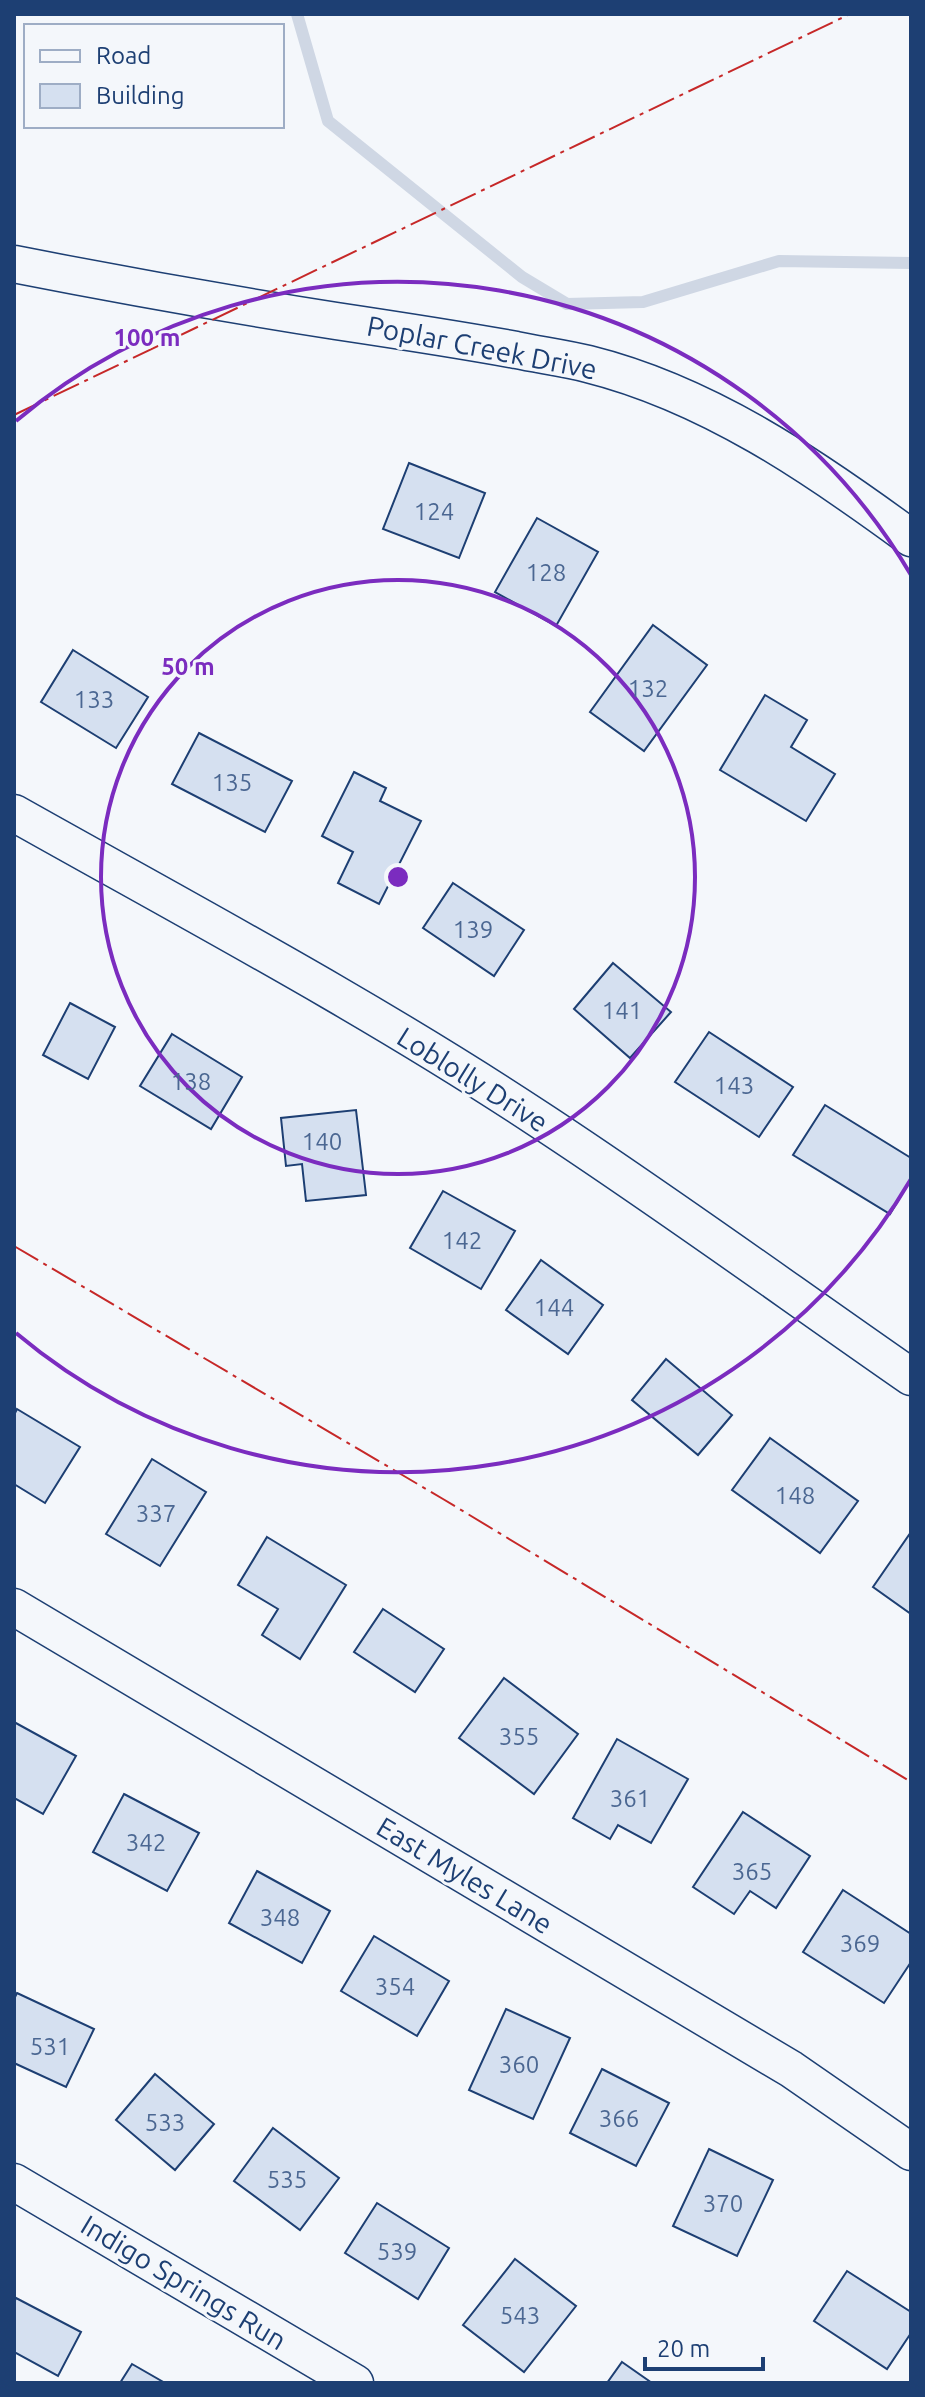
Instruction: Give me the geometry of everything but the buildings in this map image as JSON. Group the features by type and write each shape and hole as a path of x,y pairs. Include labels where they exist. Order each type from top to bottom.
{"street":[{"name":"Poplar Creek Drive","path":"14,264 188,298 447,338 588,364 704,408 779,446 911,538"},
{"name":"Loblolly Drive","path":"14,813 295,971 497,1093 911,1377"},
{"name":"East Myles Lane","path":"14,1607 791,2069 911,2152"},
{"name":"Indigo Springs Run","path":"14,2182 355,2383"}],"waterway":[{"path":"297,14 328,121 522,277 567,304 643,302 779,261 911,263"}],"power":[{"path":"14,415 850,14"},
{"path":"14,1246 443,1499 911,1782"}]}
